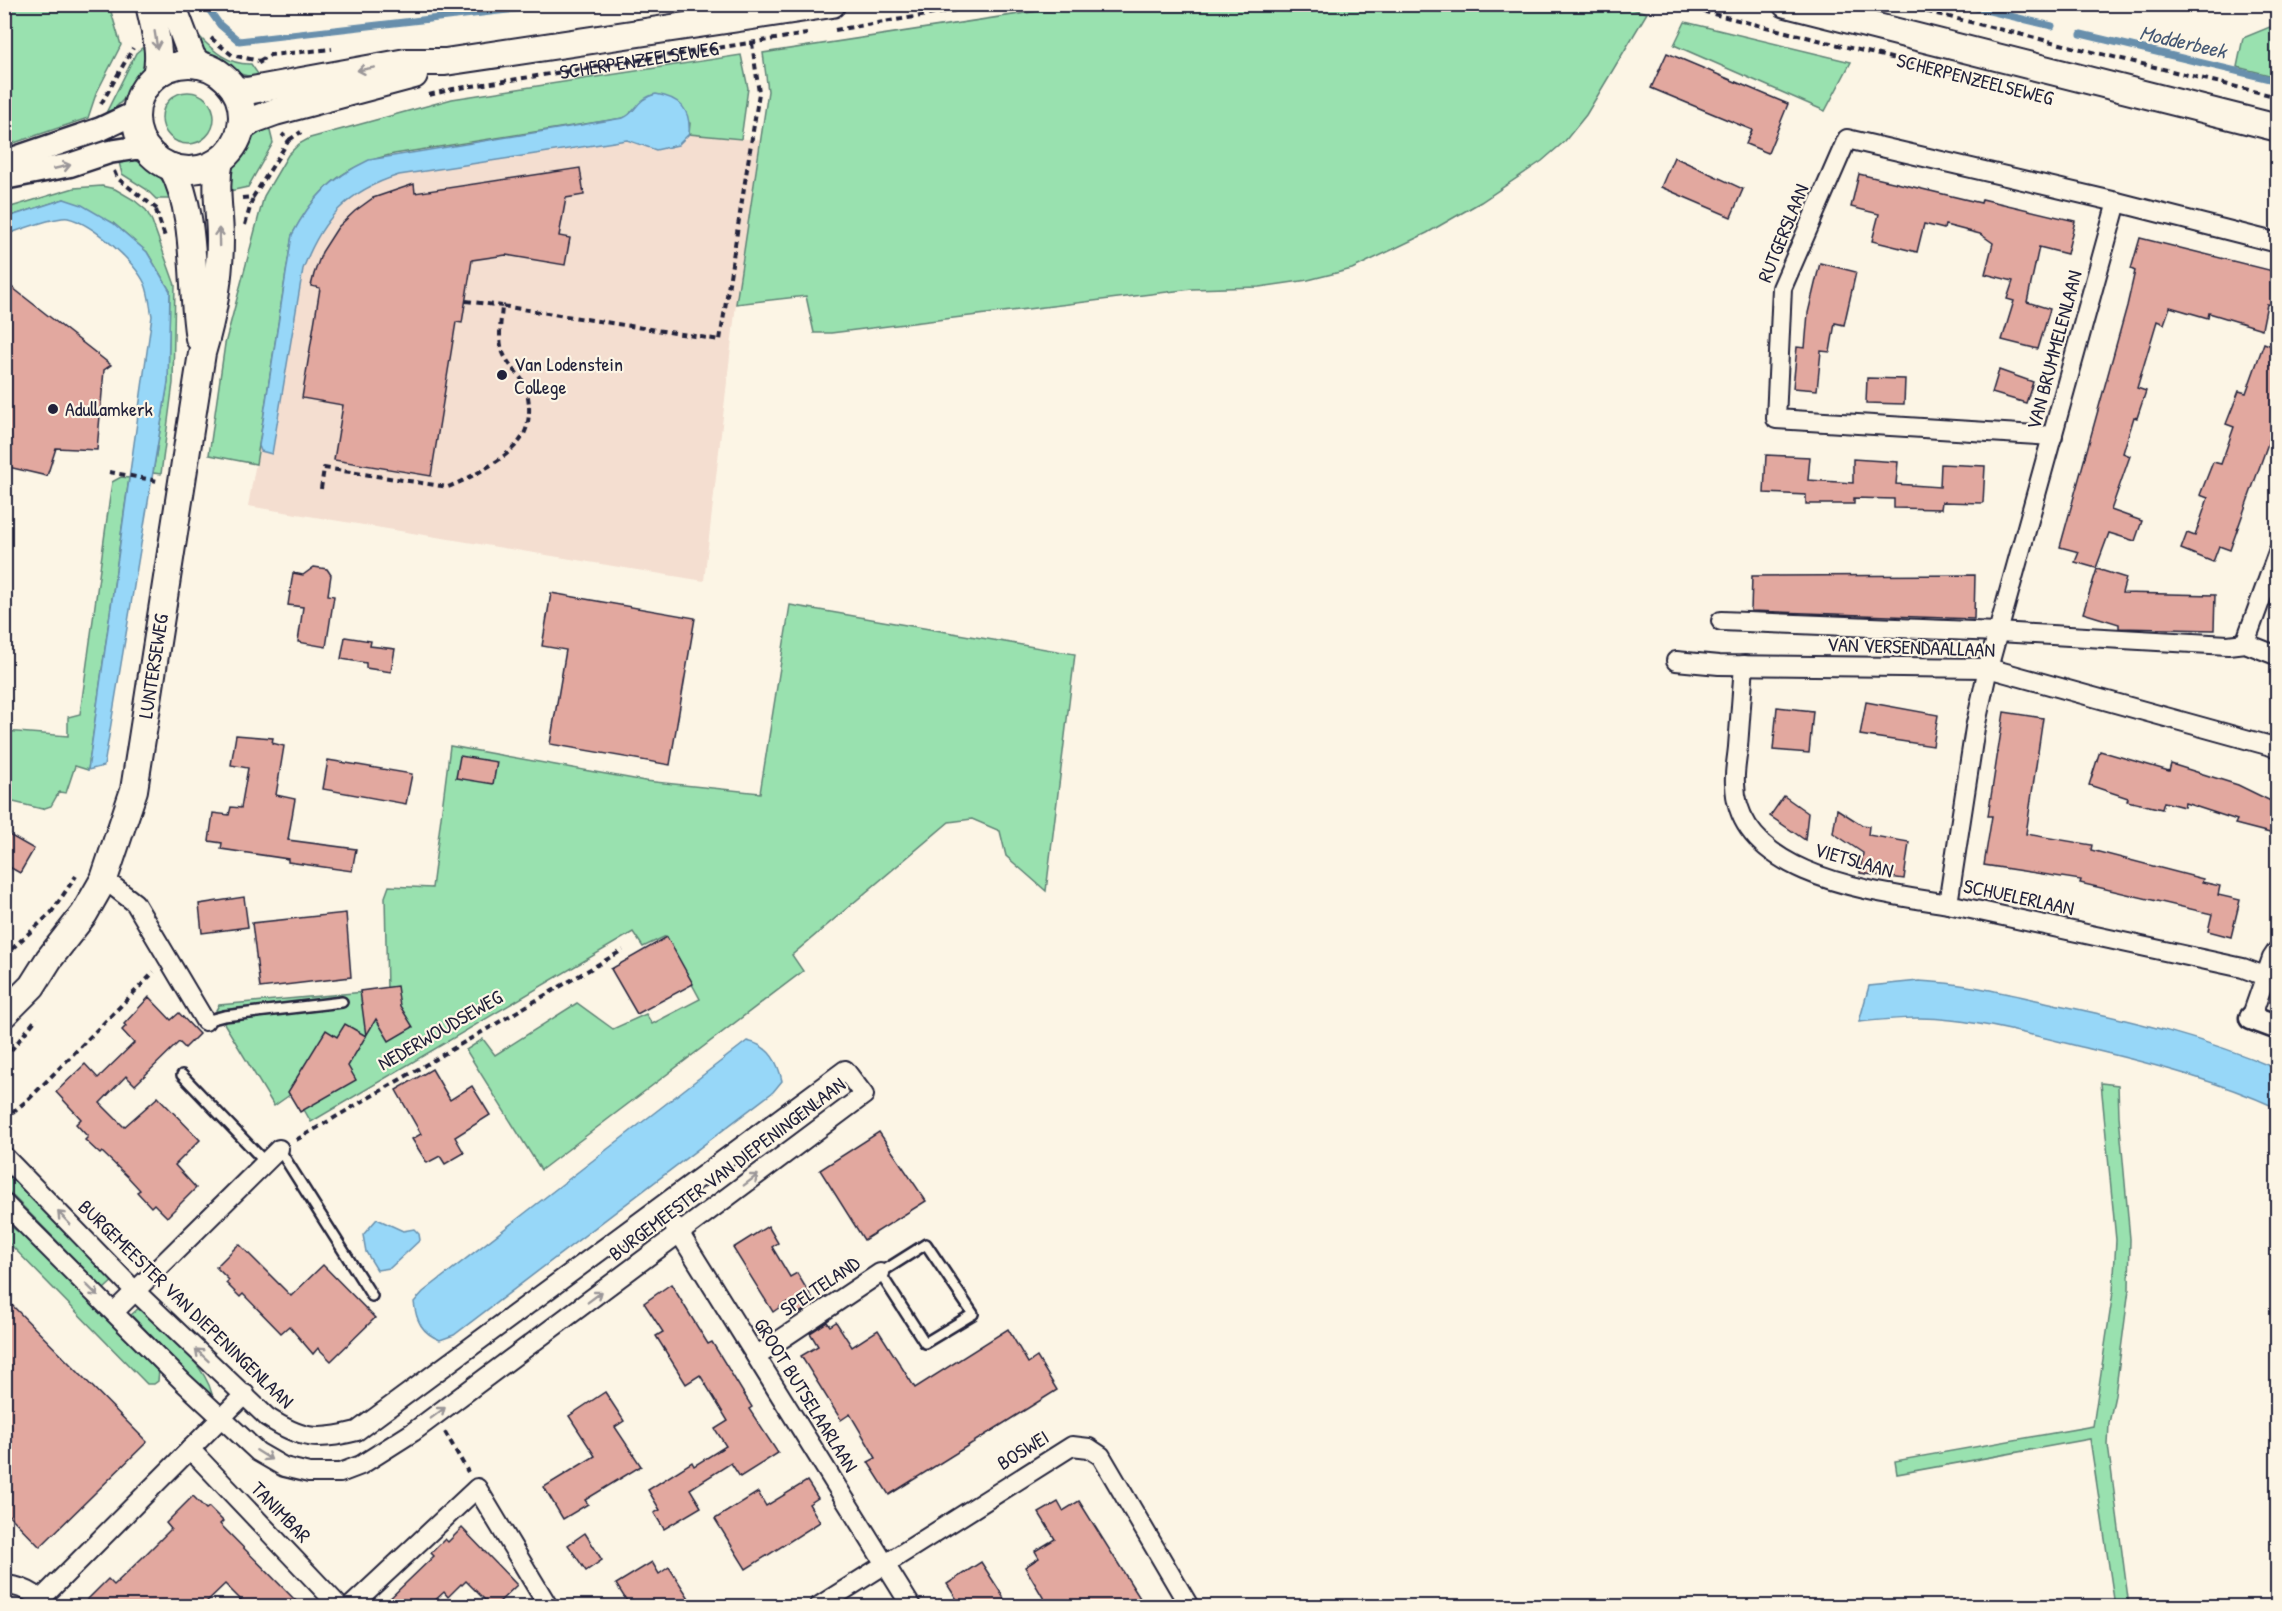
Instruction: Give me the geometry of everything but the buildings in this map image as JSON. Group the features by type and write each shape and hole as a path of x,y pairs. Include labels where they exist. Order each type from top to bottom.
{"main road":[{"path":"149,4 157,39 159,64 156,75 140,98 137,124 147,148 154,156 172,167 184,170 209,166 230,151 256,120 242,115 250,89 213,70 199,65 177,66 156,75"},
{"path":"172,4 192,57 199,65"},
{"name":"SCHERPENZEELSEWEG","path":"250,89 406,62 445,62 790,8 832,4"},
{"name":"SCHERPENZEELSEWEG","path":"1786,4 2277,128"},
{"name":"SCHERPENZEELSEWEG","path":"256,120 411,77 445,62"},
{"name":"LUNTERSEWEG","path":"4,1014 32,986 49,959 84,914 104,879 134,790 202,353 211,324 218,280 220,237 216,202 220,160"},
{"name":"LUNTERSEWEG","path":"172,167 185,205 195,276 196,324 202,353"},
{"name":"LUNTERSEWEG","path":"4,988 49,959"}],"street":[{"path":"4,162 101,129 137,112"},
{"name":"RUTGERSLAAN","path":"2053,436 1776,419 1782,288 1847,139 2117,202"},
{"path":"4,178 70,165 109,152 147,148"},
{"path":"2117,202 2277,243"},
{"name":"VAN BRUMMELENLAAN","path":"1988,668 2117,202"},
{"path":"2277,552 2245,643 2277,656"},
{"name":"VAN VERSENDAALLAAN","path":"1722,621 1998,632 2228,645 2245,643"},
{"name":"VAN VERSENDAALLAAN","path":"1676,661 1744,665 1988,668 2277,748"},
{"name":"VIETSLAAN","path":"1744,665 1735,785 1743,819 1758,842 1781,858 1820,877 1887,894 1948,904"},
{"name":"SCHUELERLAAN","path":"1988,668 1975,728 1948,904 2242,968 2272,979"},
{"path":"104,879 135,903 205,1022"},
{"path":"2277,949 2272,957 2272,979 2251,1018 2277,1028"},
{"name":"BURGEMEESTER VAN DIEPENINGENLAAN","path":"4,1156 135,1291 267,1417 289,1432 326,1438 357,1431 845,1070 864,1095 436,1415 361,1465 340,1473 309,1473 284,1467 258,1452 183,1382 4,1203"},
{"path":"114,1312 279,1149"},
{"name":"GROOT BUTSELAARLAAN","path":"661,1208 680,1234 912,1606"},
{"name":"SPELTELAND","path":"756,1356 880,1274"},
{"path":"9,1581 30,1591 44,1603 221,1416 245,1394"},
{"name":"BOSWEI","path":"819,1606 1072,1446 1089,1448 1101,1456 1189,1606"},
{"name":"TANIMBAR","path":"190,1449 339,1606"},
{"path":"351,1606 477,1488 548,1606"}],"lane":[{"path":"205,1022 224,1016 342,1002"},
{"path":"182,1075 266,1163"},
{"path":"279,1149 372,1296"},
{"name":"SPELTELAND","path":"926,1244 973,1314 925,1343 880,1274 926,1244"}],"path":[{"path":"833,30 994,4"},
{"name":"SCHERPENZEELSEWEG","path":"1673,4 1989,82"},
{"path":"1896,4 2277,97"},
{"path":"182,32 193,29 205,31 216,43 232,54 259,61 270,55 338,48"},
{"name":"SCHERPENZEELSEWEG","path":"424,96 453,89 810,34"},
{"path":"101,129 97,112 126,58 135,45 157,39"},
{"path":"466,301 720,340 759,93 752,43"},
{"path":"250,89 265,71 259,61"},
{"path":"256,120 279,131 289,140"},
{"path":"216,202 253,197 289,140 299,132 308,129"},
{"path":"109,152 117,178 156,210 185,205"},
{"path":"321,489 324,468 448,487 467,480 495,463 521,439 531,406 525,384 505,358 500,340 502,306"},
{"path":"109,472 157,480"},
{"path":"4,956 51,913 77,874"},
{"name":"NEDERWOUDSEWEG","path":"279,1149 623,950"},
{"path":"4,1119 29,1099 168,957"},
{"path":"436,1415 477,1488"}],"shaded area":[{"name":"Van Lodenstein College","path":"689,134 760,140 736,304 704,581 248,506 259,446 303,269 322,228 348,200 379,181 399,175 627,140 636,142 642,147 678,145"}],"green space":[{"path":"1085,4 1615,4 1647,13 1586,115 1565,141 1542,161 1481,202 1427,233 1352,269 1308,280 1259,287 1192,289 831,333 814,333 806,296 736,304 768,91 763,53"},
{"path":"4,5 109,5 121,45 96,94 88,118 5,146"},
{"path":"1685,22 1851,62 1825,111 1674,45"},
{"path":"2277,24 2277,77 2237,67 2243,38"},
{"path":"198,35 222,56 243,64 251,64 258,74 257,77 239,73 212,58 193,37"},
{"path":"142,48 147,48 147,56 141,75 122,101 108,114 106,113 136,53"},
{"path":"741,55 748,88 741,139 689,134 690,123 631,112 629,116 623,118 394,154 360,165 333,182 321,192 292,235 256,464 209,455 225,344 264,196 288,155 299,144 310,138 452,99"},
{"path":"183,92 193,92 207,99 214,118 207,137 193,144 183,144 173,140 166,133 162,123 162,113 166,103 173,96"},
{"path":"268,123 273,143 248,187 225,192 229,172 235,159"},
{"path":"118,158 128,158 152,169 164,182 174,199 156,199 146,189 122,174"},
{"path":"102,186 115,189 146,210 175,285 173,383 161,474 153,473 168,382 170,291 147,252 113,223 64,199 5,218 4,209 74,188"},
{"path":"121,477 129,478 88,770 75,766 66,793 59,792 51,806 42,809 5,800 5,731 68,736 68,717 80,714 112,482"},
{"path":"790,605 1075,654 1046,891 1006,856 1000,831 972,819 949,822 792,955 803,971 541,1170 466,1050 483,1039 495,1055 577,1003 613,1029 646,1014 652,1024 700,999 666,936 643,947 633,932 311,1122 294,1092 274,1106 216,1010 219,1005 387,990 385,897 389,886 432,888 450,746 645,781 760,793"},
{"path":"2101,1083 2118,1085 2130,1239 2129,1289 2115,1395 2109,1423 2108,1445 2129,1606 2115,1606 2090,1439 1897,1474 1895,1461 2093,1426 2113,1292 2116,1240"},
{"path":"4,1166 115,1279 104,1289 5,1188"},
{"path":"4,1222 30,1240 159,1370 158,1381 154,1384 147,1384 5,1239"},
{"path":"140,1307 192,1358 208,1382 212,1394 207,1393 131,1315"}],"water":[{"path":"656,94 672,98 686,111 689,134 678,145 656,150 627,140 399,175 365,189 339,209 319,235 303,269 272,454 261,451 259,446 292,235 307,210 323,190 344,174 369,160 623,118 628,116 644,99"},
{"path":"64,199 82,205 113,223 147,252 170,291 168,382 104,766 88,770 152,316 145,284 140,275 112,245 89,228 68,218 62,218 5,235 5,218"},
{"path":"1919,981 1987,990 2082,1010 2139,1023 2223,1048 2277,1069 2277,1108 2185,1074 2003,1028 1928,1018 1859,1022 1869,986"},
{"path":"747,1041 761,1046 775,1061 782,1081 773,1092 454,1335 440,1340 424,1330 418,1321 414,1302 423,1292"},
{"path":"377,1219 403,1231 414,1229 419,1234 420,1240 390,1268 377,1270 366,1252 363,1235"}],"waterway":[{"name":"Modderbeek","path":"205,4 220,25 239,41 560,4"},
{"name":"Modderbeek","path":"1960,4 2052,26"},
{"name":"Modderbeek","path":"2081,34 2278,81"}],"place":[{"name":"Van Lodenstein College","path":"502,375"},
{"name":"Adullamkerk","path":"53,409"}]}
